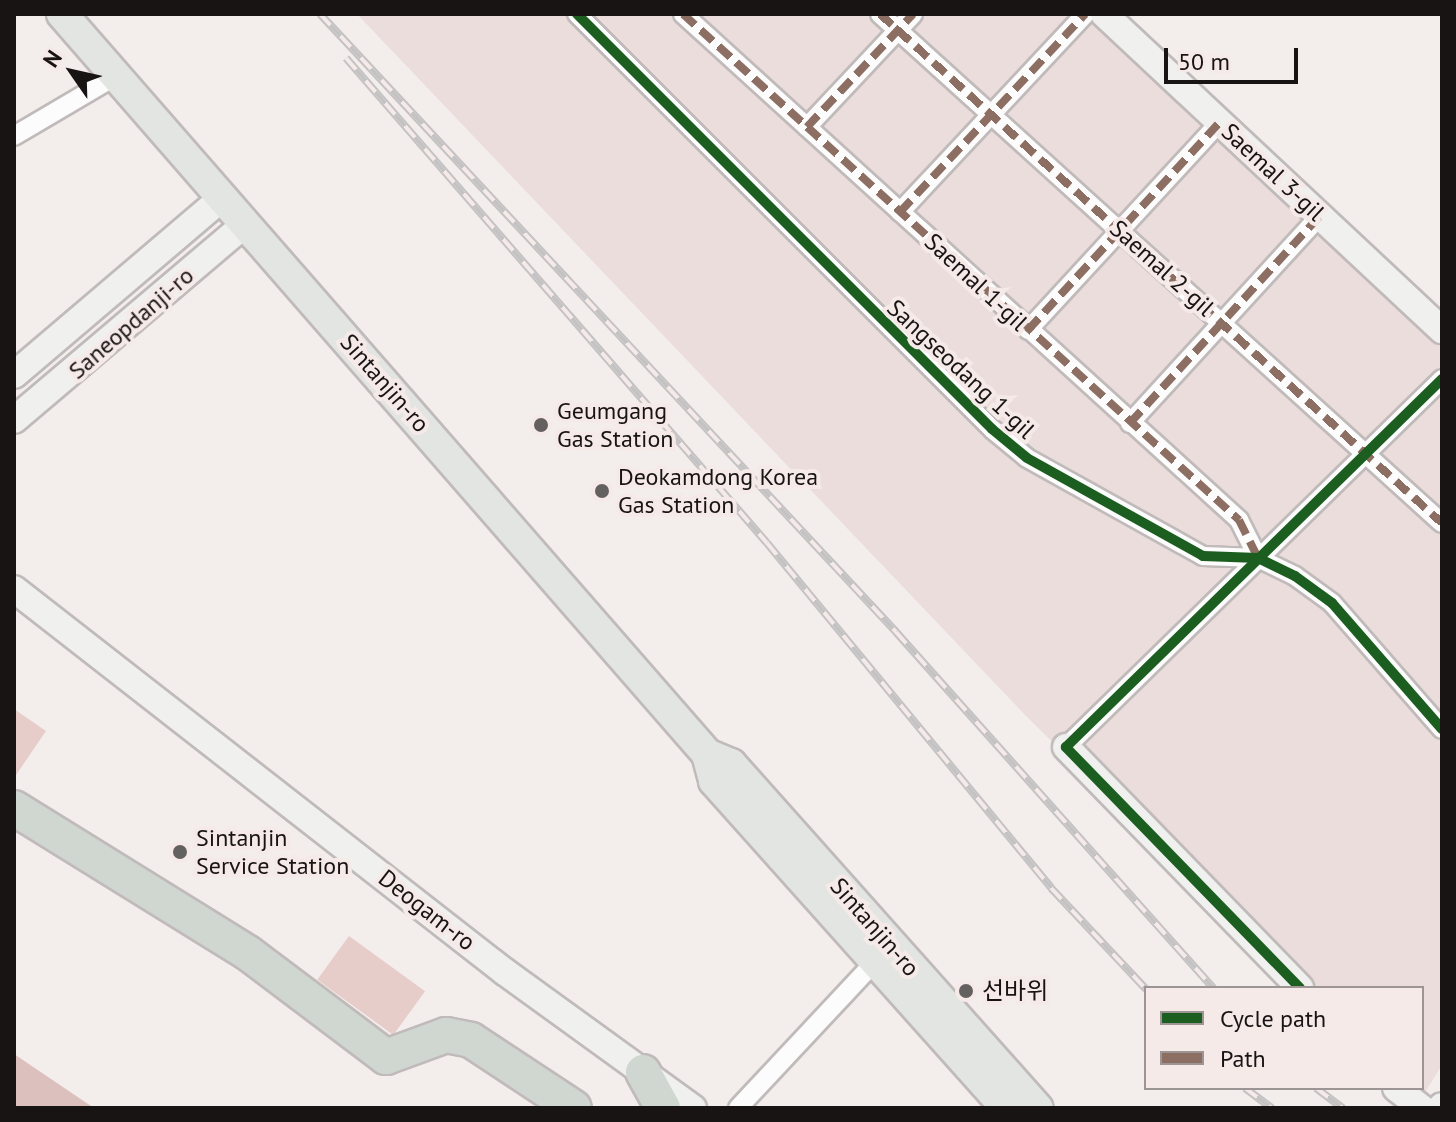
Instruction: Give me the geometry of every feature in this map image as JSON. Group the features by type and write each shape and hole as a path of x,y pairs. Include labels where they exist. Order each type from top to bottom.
{"highway":[{"path":"14,808 248,953 386,1057 446,1035 471,1040 574,1108"},
{"path":"643,1072 663,1108"}],"main road":[{"name":"Sintanjin-ro","path":"62,14 707,754 714,781 882,954 1038,1108"},
{"name":"Sintanjin-ro","path":"882,954 1006,1108"}],"street":[{"name":"Sangseodang 1-gil","path":"577,14 939,382 1027,458 1203,556 1258,558 1332,603 1442,729"},
{"name":"Saemal 1-gil","path":"683,14 1239,520 1258,558"},
{"name":"Saemal 2-gil","path":"880,14 1442,523"},
{"path":"807,127 913,14"},
{"path":"900,212 1085,14"},
{"name":"Saemal 3-gil","path":"1104,14 1442,330"},
{"path":"14,136 114,77"},
{"path":"1028,330 1220,122"},
{"name":"Saneopdanji-ro","path":"14,375 223,197"},
{"path":"1130,423 1320,216"},
{"name":"Saneopdanji-ro","path":"14,420 246,223"},
{"path":"1298,986 1066,747 1442,379"},
{"name":"Deogam-ro","path":"14,589 505,972 693,1108"},
{"path":"738,1108 882,954"},
{"path":"1399,1090 1422,1108"}],"shaded area":[{"path":"357,14 1093,14 1442,331 1442,1065 1424,1094 1418,1090 1424,1090 1424,986 1301,986 1028,718"},
{"path":"14,709 46,731 14,778"},
{"path":"349,936 425,991 393,1035 317,980"},
{"path":"14,1054 94,1108 14,1108"}],"railway":[{"path":"320,14 896,632 1211,986"},
{"path":"346,58 767,543 1051,888 1144,987"},
{"path":"1248,1090 1272,1108"},
{"path":"1319,1090 1343,1108"}],"marked path":[{"path":"683,14 1239,520 1258,558"},
{"path":"880,14 1442,523"},
{"path":"807,127 913,14"},
{"path":"900,212 1085,14"},
{"path":"1028,330 1220,122"},
{"path":"1130,423 1320,216"}],"cycle path":[{"path":"577,14 992,429 1027,458 1203,556 1258,558 1295,576 1332,603 1442,729"},
{"path":"1298,986 1066,747 1442,379"}],"place":[{"name":"Geumgang Gas Station","path":"541,425"},
{"name":"Deokamdong Korea Gas Station","path":"602,491"},
{"name":"Sintanjin Service Station","path":"180,852"},
{"name":"선바위","path":"966,991"}]}
